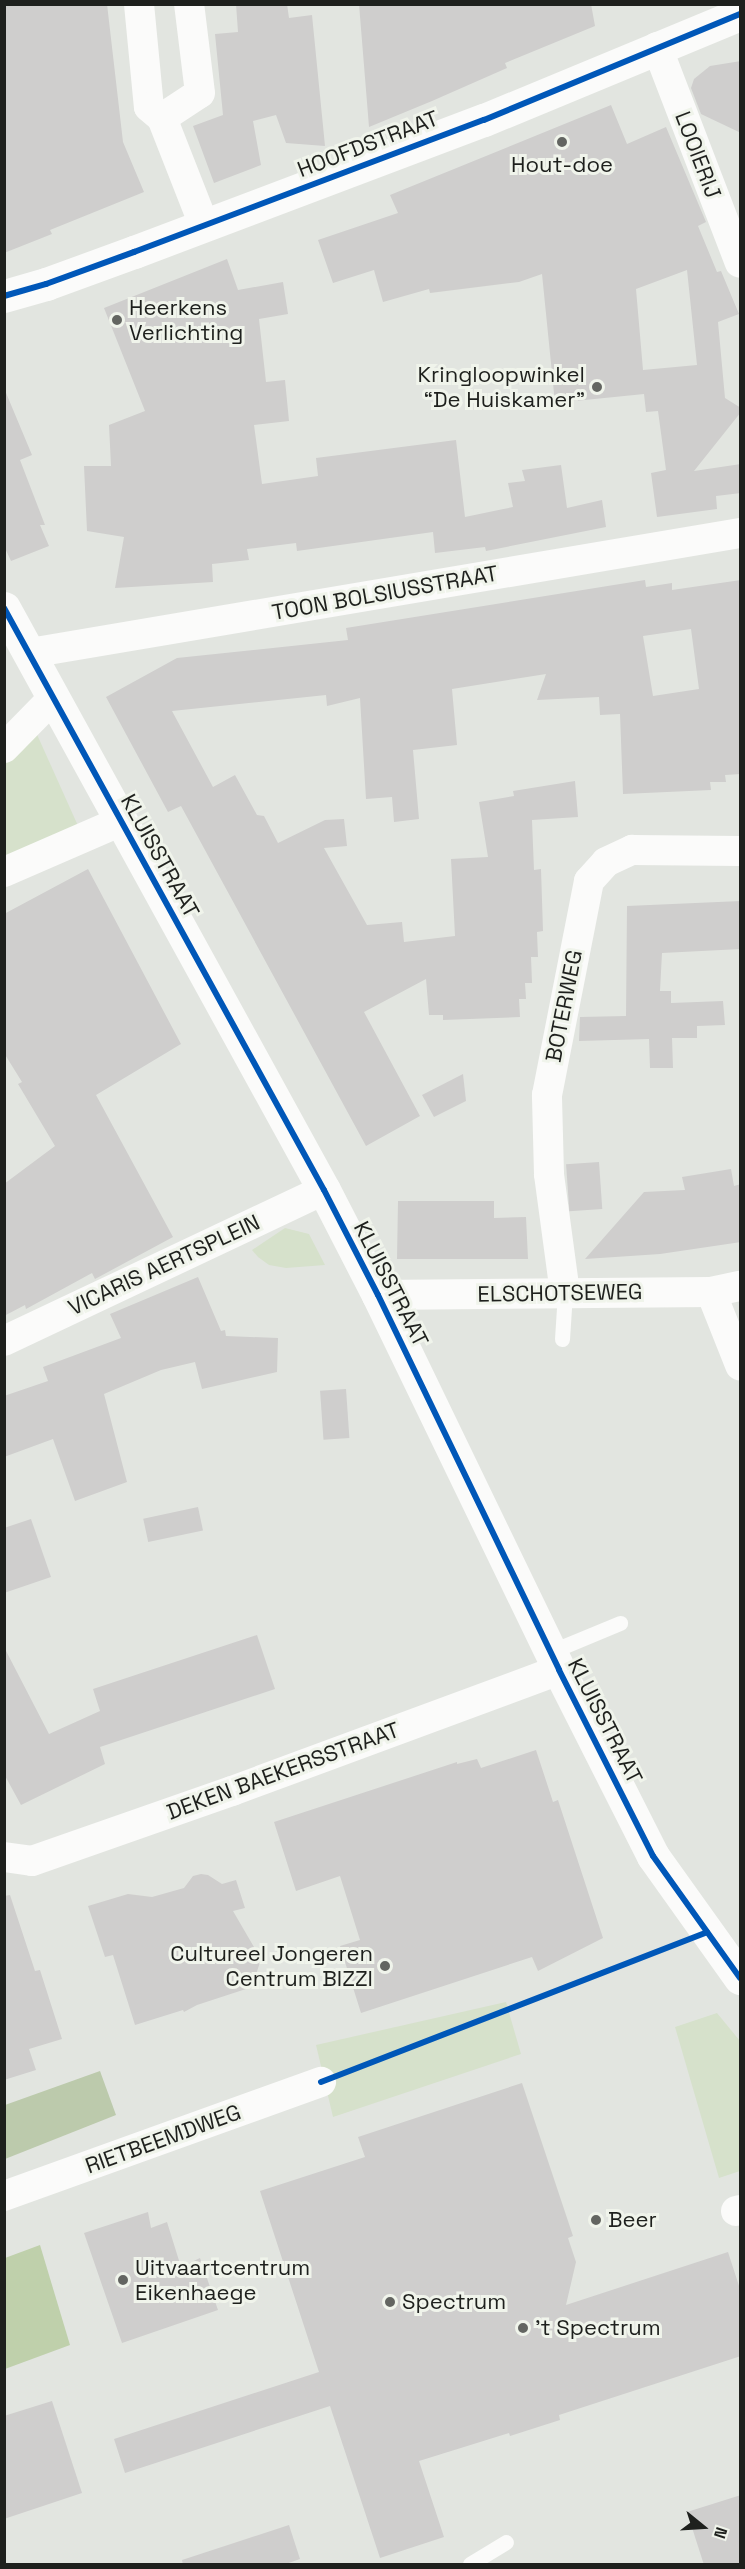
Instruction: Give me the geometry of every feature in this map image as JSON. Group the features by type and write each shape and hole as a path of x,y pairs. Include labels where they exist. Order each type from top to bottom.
{"street":[{"path":"139,4 149,107 162,118 204,225"},
{"path":"162,118 200,93 189,4"},
{"name":"HOOFDSTRAAT","path":"4,296 46,285 484,120 741,14"},
{"name":"LOOIERIJ","path":"657,47 741,263"},
{"name":"TOON BOLSIUSSTRAAT","path":"30,653 741,533"},
{"name":"KLUISSTRAAT","path":"4,608 324,1190 378,1295 555,1661 653,1856 741,1978"},
{"path":"4,748 52,699"},
{"path":"4,873 120,822"},
{"name":"BOTERWEG","path":"565,1293 549,1174 547,1095 589,881 606,862 632,850 741,851"},
{"name":"VICARIS AERTSPLEIN","path":"4,1341 324,1190"},
{"name":"ELSCHOTSEWEG","path":"378,1295 711,1292 741,1286"},
{"path":"711,1292 741,1365"},
{"name":"DEKEN BAEKERSSTRAAT","path":"4,1857 32,1860 232,1791 555,1661"},
{"name":"RIETBEEMDWEG","path":"4,2196 321,2082"}],"lane":[{"path":"562,1339 565,1293"},
{"path":"555,1661 620,1623"},
{"path":"470,2565 506,2542"}],"shaded area":[{"path":"35,730 79,828 5,861 5,760"},
{"path":"285,1228 309,1234 325,1265 286,1268 269,1265 252,1250"},
{"path":"506,2002 521,2054 333,2117 316,2045"},
{"path":"717,2013 740,2041 740,2171 719,2178 675,2027"},
{"path":"100,2071 116,2115 5,2159 5,2105"},
{"path":"40,2245 70,2345 5,2369 5,2258"}],"building":[{"path":"4,4 107,4 123,142 144,192 50,230 52,234 4,253"},
{"path":"236,4 287,4 289,18 312,15 325,146 286,143 276,115 253,121 261,165 214,183 193,126 223,115 215,34 238,32"},
{"path":"359,4 591,4 595,26 505,63 507,68 369,127"},
{"path":"741,61 741,133 701,114 691,88 694,79 710,66"},
{"path":"611,105 627,144 666,127 706,222 698,226 717,272 721,271 739,314 718,322 725,398 741,408 741,412 694,471 741,464 741,493 716,496 717,509 657,517 651,473 666,470 658,411 646,412 644,394 555,403 542,274 519,282 430,293 429,289 383,302 374,270 333,283 318,240 398,213 390,195","holes":["687,270 697,365 643,370 636,289"]},
{"path":"227,259 238,290 283,282 288,314 259,319 266,382 285,380 289,421 254,425 262,484 318,476 316,458 456,440 465,517 513,507 508,483 525,481 522,470 561,465 567,508 602,500 606,527 486,551 485,547 435,553 433,532 297,551 296,543 247,549 249,560 212,564 213,582 115,588 124,537 87,531 84,466 111,466 109,425 145,411 104,308"},
{"path":"4,388 32,455 20,460 45,525 40,525 49,546 11,561 4,546"},
{"path":"645,580 646,587 672,583 672,590 741,580 741,774 725,775 726,782 710,782 711,790 623,794 620,714 600,715 599,697 537,700 546,674 452,689 457,745 413,750 419,819 394,822 392,797 366,799 360,698 327,706 326,695 172,711 213,787 235,775 257,815 264,816 278,843 325,820 344,819 347,846 324,848 367,925 402,922 404,942 455,936 451,859 488,857 479,802 514,796 513,791 575,781 578,817 532,820 534,870 541,869 543,931 537,932 538,957 531,957 532,983 525,983 526,999 519,999 520,1017 443,1020 443,1015 429,1015 426,979 364,1012 420,1116 366,1146 181,806 168,812 106,697 177,658 348,640 346,628","holes":["691,629 699,689 653,696 643,636"]},
{"path":"88,869 181,1044 96,1095 173,1237 95,1279 92,1273 26,1309 25,1305 4,1316 4,1184 55,1146 18,1084 22,1082 4,1053 4,914"},
{"path":"741,901 741,949 662,953 660,991 671,991 671,1003 723,1001 725,1025 697,1026 697,1038 672,1038 673,1068 650,1068 649,1039 579,1041 580,1017 626,1016 627,906"},
{"path":"463,1074 466,1101 434,1117 422,1095"},
{"path":"599,1162 602,1209 569,1211 566,1164"},
{"path":"731,1169 734,1186 741,1184 741,1242 660,1254 585,1259 644,1192 685,1190 682,1177"},
{"path":"398,1201 494,1201 494,1218 526,1217 528,1259 397,1259"},
{"path":"198,1277 221,1331 225,1330 226,1336 278,1338 277,1372 202,1389 195,1362 161,1370 104,1394 127,1482 75,1501 53,1439 4,1457 4,1396 48,1381 43,1367 121,1338 110,1314"},
{"path":"346,1389 349,1438 323,1440 320,1391"},
{"path":"198,1507 203,1530 148,1542 143,1519"},
{"path":"31,1519 51,1577 4,1593 4,1528"},
{"path":"257,1635 275,1689 100,1747 105,1764 21,1805 4,1774 4,1647 49,1734 100,1711 93,1689"},
{"path":"536,1750 553,1802 558,1800 603,1938 538,1971 532,1957 361,2013 340,1946 360,1940 340,1876 296,1891 274,1822 457,1762 457,1764 477,1759 481,1768"},
{"path":"208,1875 222,1884 236,1880 245,1908 233,1911 261,1959 252,1987 197,2005 184,2012 183,2010 135,2025 113,1955 105,1957 88,1906 128,1894 152,1897 184,1888 193,1876"},
{"path":"10,1895 35,1971 40,1970 62,2039 29,2049 36,2070 4,2080 4,1896"},
{"name":"'t Spectrum","path":"522,2083 573,2236 568,2238 576,2262 566,2305 728,2252 741,2292 741,2356 559,2415 560,2420 419,2461 444,2537 380,2558 330,2406 125,2473 114,2439 319,2372 260,2191 365,2157 358,2137"},
{"path":"148,2212 151,2228 167,2222 181,2267 200,2258 218,2310 122,2343 84,2233"},
{"path":"52,2401 82,2493 4,2519 4,2416"},
{"path":"741,2495 741,2565 704,2565 687,2512"},
{"path":"289,2525 300,2559 283,2565 183,2565 182,2560"}],"cycle path":[{"path":"4,296 46,284 134,252 484,120 740,14"},
{"path":"4,608 324,1190 378,1295 559,1670 653,1856 740,1978"},
{"path":"321,2082 707,1932"}],"place":[{"name":"Hout-doe","path":"562,142"},
{"name":"Heerkens Verlichting","path":"117,320"},
{"name":"Kringloopwinkel “De Huiskamer”","path":"597,387"},
{"name":"Cultureel Jongeren Centrum BIZZI","path":"385,1966"},
{"name":"Beer","path":"596,2220"},
{"name":"Uitvaartcentrum Eikenhaege","path":"123,2280"},
{"name":"Spectrum","path":"390,2302"},
{"name":"'t Spectrum","path":"523,2328"}]}
